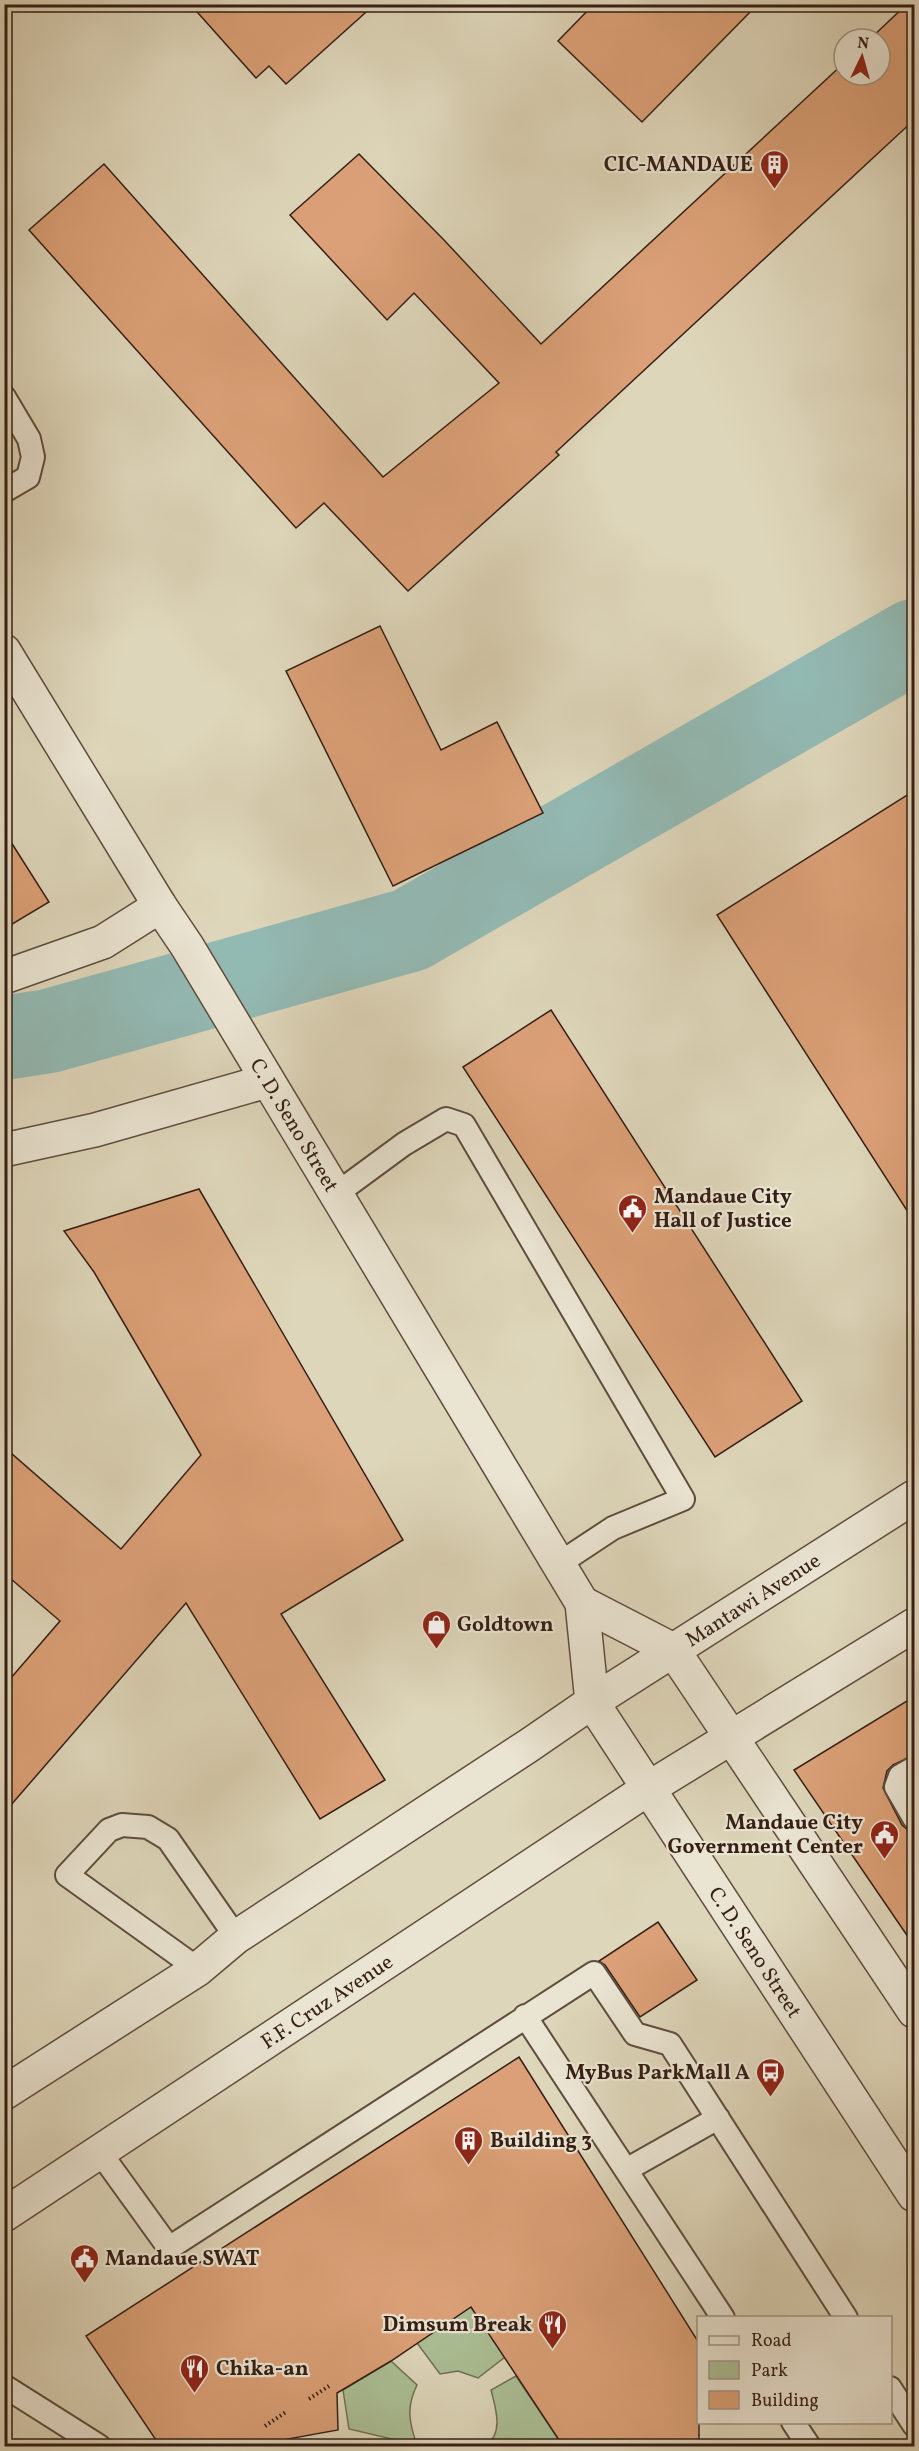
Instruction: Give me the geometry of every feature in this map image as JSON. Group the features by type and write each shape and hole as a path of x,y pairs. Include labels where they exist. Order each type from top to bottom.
{"street":[{"name":"C. D. Seno Street","path":"4,651 160,906 187,946 560,1563 582,1603 592,1702 915,2194"},
{"path":"4,977 103,942 160,906"},
{"path":"4,1150 95,1130 267,1081"},
{"name":"Mantawi Avenue","path":"592,1702 915,1497"},
{"path":"582,1603 673,1650 915,2011"},
{"path":"649,1788 915,1625"},
{"path":"4,2093 198,1969 236,1937 592,1702"},
{"name":"F.F. Cruz Avenue","path":"4,2215 649,1788"}],"lane":[{"path":"4,397 29,439 33,458 28,477 4,491"},
{"path":"336,1194 404,1144 446,1119 464,1125 683,1499 613,1528 560,1563"},
{"path":"915,1768 900,1776 896,1787 915,1818"},
{"path":"198,1969 67,1875 109,1830 122,1825 148,1827 168,1839 236,1937"},
{"path":"99,2151 169,2248 594,1973 635,2034 670,2044 845,2316"},
{"path":"525,2016 722,2316"},
{"path":"626,2170 718,2118"},
{"path":"4,2385 99,2446"},
{"path":"892,2390 915,2426"},
{"path":"794,2424 809,2446"}],"path":[{"path":"309,2398 329,2386"},
{"path":"265,2426 286,2412"}],"green space":[{"path":"471,2307 505,2357 478,2378 458,2371 440,2374 417,2343"},
{"path":"391,2361 417,2385 411,2401 410,2415 417,2445 349,2429 343,2390"},
{"path":"516,2376 563,2446 485,2446 495,2435 497,2428 491,2390"}],"building":[{"path":"190,4 375,4 286,84 269,66 256,78"},
{"path":"594,4 758,4 642,122 558,41"},
{"path":"907,4 915,4 915,119 556,452 559,455 408,591 324,503 296,528 29,230 104,164 383,477 499,383 414,293 387,320 290,215 359,154 444,240 541,344 832,74 832,87 892,87 892,27 883,27"},
{"path":"380,626 441,750 497,722 543,813 393,886 286,671"},
{"path":"915,790 915,1223 717,915"},
{"path":"4,831 49,902 4,929"},
{"name":"Mandaue City Hall of Justice","path":"551,1010 802,1401 715,1457 463,1067"},
{"path":"199,1189 403,1540 281,1614 385,1780 320,1819 186,1603 4,1813 4,1686 60,1621 4,1573 4,1447 121,1549 201,1455 94,1272 64,1231"},
{"name":"Mandaue City Government Center","path":"915,1696 915,1755 893,1765 887,1771 883,1788 902,1825 908,1830 915,1831 915,1947 794,1770"},
{"path":"658,1922 697,1980 640,2017 605,1965 599,1961"},
{"name":"Building 3","path":"519,2057 697,2340 699,2446 563,2446 471,2307 391,2361 337,2393 338,2430 271,2442 272,2446 160,2446 86,2336"}],"waterway":[{"path":"4,1038 49,1031 410,930 914,641"}],"place":[{"name":"CIC-MANDAUE","path":"774,190"},
{"name":"Mandaue City Hall of Justice","path":"633,1234"},
{"name":"Goldtown","path":"436,1650"},
{"name":"Mandaue City Government Center","path":"884,1860"},
{"name":"MyBus ParkMall A","path":"771,2098"},
{"name":"Building 3","path":"469,2166"},
{"name":"Mandaue SWAT","path":"84,2284"},
{"name":"Dimsum Break","path":"553,2350"},
{"name":"Chika-an","path":"195,2394"}]}
